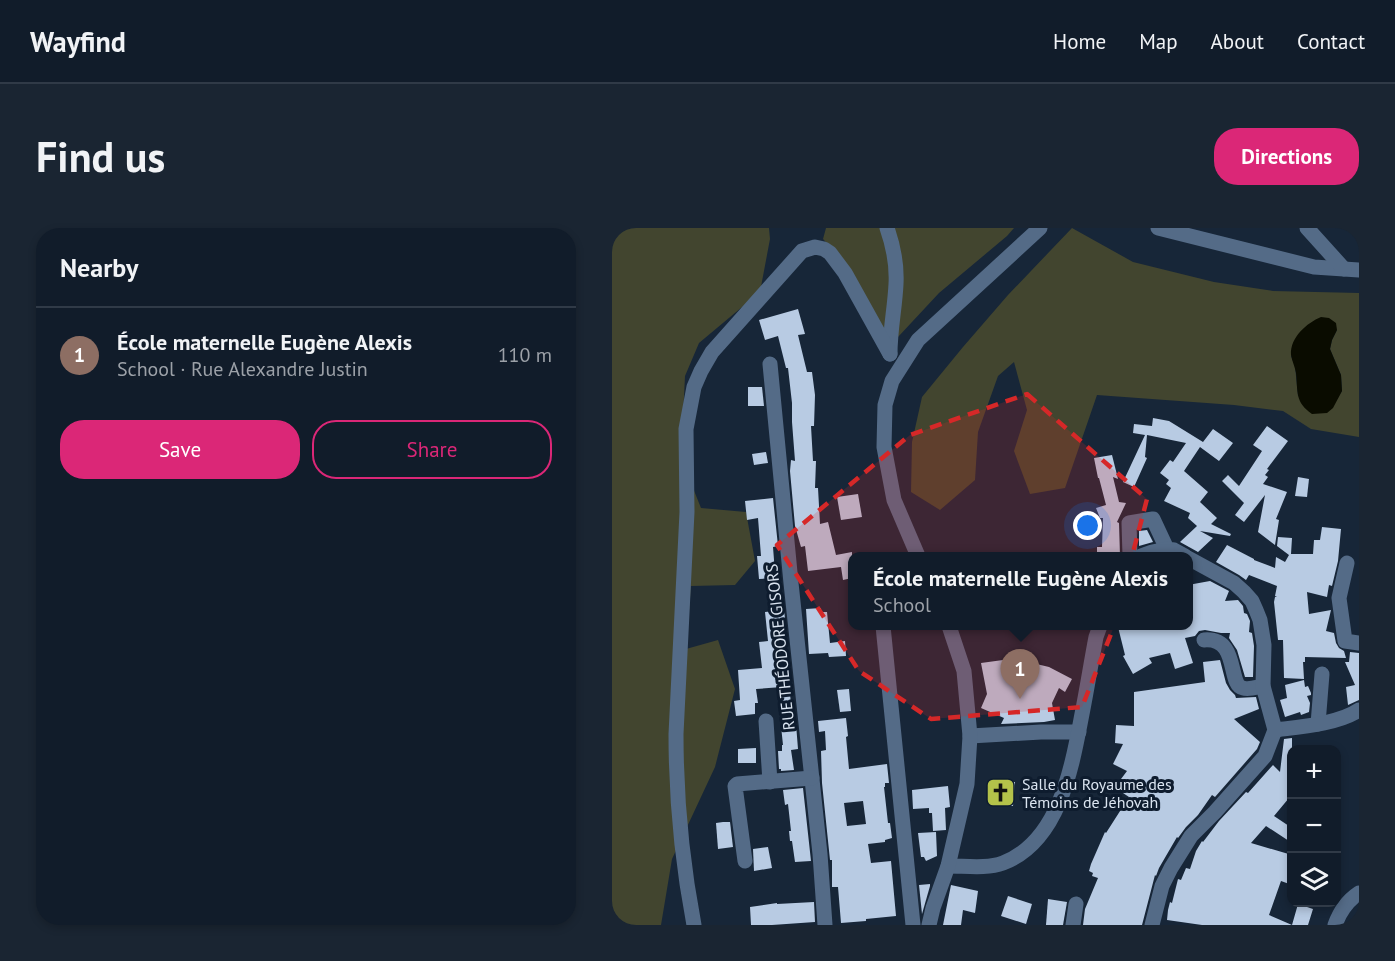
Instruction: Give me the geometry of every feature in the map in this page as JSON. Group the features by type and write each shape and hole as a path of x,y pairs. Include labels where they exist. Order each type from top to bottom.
{"street":[{"path":"887,228 895,261 896,282 890,326 892,381"},
{"path":"916,552 894,500 884,447 885,405 892,381 918,340 1040,228"},
{"path":"1158,228 1314,267 1351,269"},
{"path":"1307,228 1351,269"},
{"path":"694,925 683,856 676,770 676,734 687,512 686,429 694,387 712,352 802,252 815,247 830,253 845,273 890,354"},
{"name":"RUE THÉODORE GISORS","path":"770,364 820,854 825,925"},
{"path":"1130,552 1129,523 1153,519 1167,549"},
{"path":"1152,552 1167,549 1178,552"},
{"path":"1152,925 1162,886 1191,836 1265,756 1275,730 1263,686 1264,645 1260,620 1252,601 1234,583 1193,560"},
{"path":"1347,563 1339,598 1345,641 1359,643"},
{"path":"883,630 913,925"},
{"path":"929,925 948,866 967,784 970,736 964,671 952,630"},
{"path":"948,866 986,866 1002,863 1021,854 1032,844 1054,813 1069,777 1099,630"},
{"path":"1204,640 1215,641 1226,651 1235,680 1240,687 1244,689 1263,686"},
{"path":"1318,724 1322,674"},
{"path":"1275,730 1318,724 1347,716 1359,710"},
{"path":"766,721 770,782"},
{"path":"970,736 1078,732"},
{"path":"745,861 735,786 812,778"},
{"path":"1335,925 1341,910 1359,893"},
{"path":"1073,925 1076,904"}],"highlighted area":[{"path":"1027,394 1147,499 1113,629 1082,707 931,719 859,671 777,545 910,435"}],"green space":[{"path":"612,228 769,228 770,239 760,292 699,343 685,376 681,458 701,508 746,512 755,561 735,585 691,586 686,649 718,640 735,689 715,767 672,859 661,925 612,925"},
{"path":"826,228 1014,228 939,293 898,337 881,333 848,266 823,239"},
{"path":"1072,228 1133,262 1214,282 1273,291 1359,293 1359,437 1311,429 1283,411 1097,395 1065,488 1030,494 1014,451 1027,410 1014,362 998,376 978,432 975,480 940,510 911,492 912,442 922,397 1008,295","holes":["1337,330 1330,349 1341,375 1342,391 1337,399 1298,396 1295,366 1291,356"]}],"shaded area":[{"path":"1321,317 1329,318 1336,323 1337,330 1330,349 1341,375 1342,391 1333,408 1327,413 1312,414 1298,396 1291,348 1300,332"}],"building":[{"path":"798,309 805,334 798,335 807,372 812,372 815,395 814,426 811,426 820,524 828,522 836,555 848,553 848,579 843,580 841,567 808,571 805,546 801,547 795,526 790,471 791,460 795,461 788,368 786,368 778,336 765,340 759,320"},
{"path":"748,387 762,387 764,406 748,406"},
{"path":"1153,418 1169,421 1203,442 1213,429 1233,443 1219,461 1200,447 1184,471 1208,492 1200,502 1217,518 1211,524 1231,534 1230,536 1200,531 1213,538 1198,552 1180,542 1197,526 1188,518 1190,513 1164,501 1171,488 1166,484 1169,480 1160,473 1170,460 1173,462 1186,443 1147,435 1145,457 1147,458 1134,487 1123,482 1145,435 1133,433 1134,424 1152,426"},
{"path":"1267,426 1288,441 1267,469 1269,470 1265,475 1268,477 1263,484 1287,492 1276,519 1279,520 1275,545 1258,532 1265,495 1244,522 1235,515 1244,503 1222,481 1228,475 1239,486 1262,451 1253,445"},
{"path":"766,452 768,463 754,465 752,454"},
{"path":"1112,455 1118,479 1113,477 1119,502 1126,503 1117,522 1119,523 1120,552 1097,552 1097,547 1102,547 1103,518 1100,518 1096,508 1106,505 1094,458"},
{"path":"1298,477 1309,479 1307,497 1295,496"},
{"path":"858,494 862,517 841,520 837,497"},
{"path":"773,498 778,546 773,547 775,573 773,573 774,578 759,579 757,556 761,556 758,518 747,520 745,501"},
{"path":"1322,527 1341,529 1338,561 1327,597 1307,592 1309,614 1331,610 1326,631 1334,633 1336,643 1344,651 1346,658 1305,657 1304,679 1284,678 1283,640 1278,640 1274,602 1277,597 1275,596 1277,586 1249,575 1246,580 1216,562 1227,545 1254,560 1275,568 1276,557 1285,562 1289,555 1277,546 1278,537 1292,538 1291,554 1313,554 1314,540 1320,540"},
{"path":"1147,530 1153,542 1139,546 1139,531"},
{"path":"1210,581 1229,591 1225,601 1238,600 1243,606 1244,613 1250,621 1249,632 1252,633 1254,646 1253,677 1245,677 1237,650 1229,638 1230,633 1205,630 1199,631 1195,636 1185,638 1193,663 1175,669 1170,653 1149,658 1152,663 1133,674 1123,656 1125,655 1119,630 1193,630 1193,584"},
{"path":"821,608 821,612 827,612 830,643 845,641 846,656 829,657 828,653 809,654 806,609"},
{"path":"784,610 786,627 778,627 782,687 756,689 758,703 755,703 755,714 736,716 734,701 740,700 738,670 762,668 759,642 768,641 765,612"},
{"path":"1350,652 1359,653 1359,700 1348,705 1346,687 1355,685 1345,662 1349,662"},
{"path":"1003,660 1024,661 1049,667 1072,679 1065,692 1059,688 1052,703 1055,720 1001,724 1004,718 981,708 987,694 981,663"},
{"path":"1220,660 1226,683 1236,698 1256,697 1259,709 1234,719 1260,742 1257,749 1215,797 1212,795 1198,815 1177,837 1155,875 1142,925 1083,925 1085,909 1098,878 1092,876 1093,873 1089,871 1091,864 1105,832 1129,797 1120,791 1123,787 1118,783 1127,771 1113,764 1123,744 1115,743 1116,725 1134,726 1134,692 1205,682 1203,662"},
{"path":"1304,680 1305,687 1308,686 1311,693 1307,696 1310,703 1309,712 1301,715 1300,712 1285,717 1280,700 1287,698 1285,685"},
{"path":"849,689 851,711 840,712 837,690"},
{"path":"790,693 791,705 781,706 780,694"},
{"path":"846,718 849,769 887,764 889,783 885,783 884,787 892,838 885,842 868,844 871,863 891,861 896,916 841,923 838,887 832,887 832,860 830,860 822,783 821,751 826,750 825,731 819,732 818,721","holes":["863,801 866,824 847,826 844,803"]},
{"path":"796,724 798,749 791,750 794,770 781,771 778,751 782,751 783,745 781,726"},
{"path":"1292,738 1292,745 1287,745 1287,800 1274,816 1287,825 1287,840 1266,826 1251,843 1287,854 1287,883 1281,881 1269,915 1292,925 1202,925 1167,920 1178,879 1181,880 1186,868 1190,869 1202,841 1273,765 1280,772 1284,739"},
{"path":"756,748 756,763 738,763 738,749"},
{"name":"Salle du Royaume des Témoins de Jéhovah","path":"990,781 1015,782 1013,806 988,804"},
{"path":"948,786 950,807 945,808 946,830 933,831 932,813 929,813 929,808 913,809 912,790"},
{"path":"803,788 811,861 795,862 792,841 790,841 788,804 785,805 783,790"},
{"path":"730,822 733,847 718,849 716,823"},
{"path":"936,832 937,856 926,861 924,857 921,857 918,833"},
{"path":"768,847 772,868 754,871 753,849"},
{"path":"930,884 930,886 922,914 919,885"},
{"path":"951,885 978,891 975,913 963,910 961,925 943,925"},
{"path":"1008,896 1032,904 1026,924 1001,916"},
{"path":"1048,899 1067,902 1063,925 1046,925"},
{"path":"814,902 815,922 751,925 750,907 777,903"},
{"path":"1297,907 1313,909 1308,925 1292,925"}],"place":[{"name":"École maternelle Eugène Alexis","path":"1020,699"},
{"name":"Salle du Royaume des Témoins de Jéhovah","path":"1001,793"}]}
